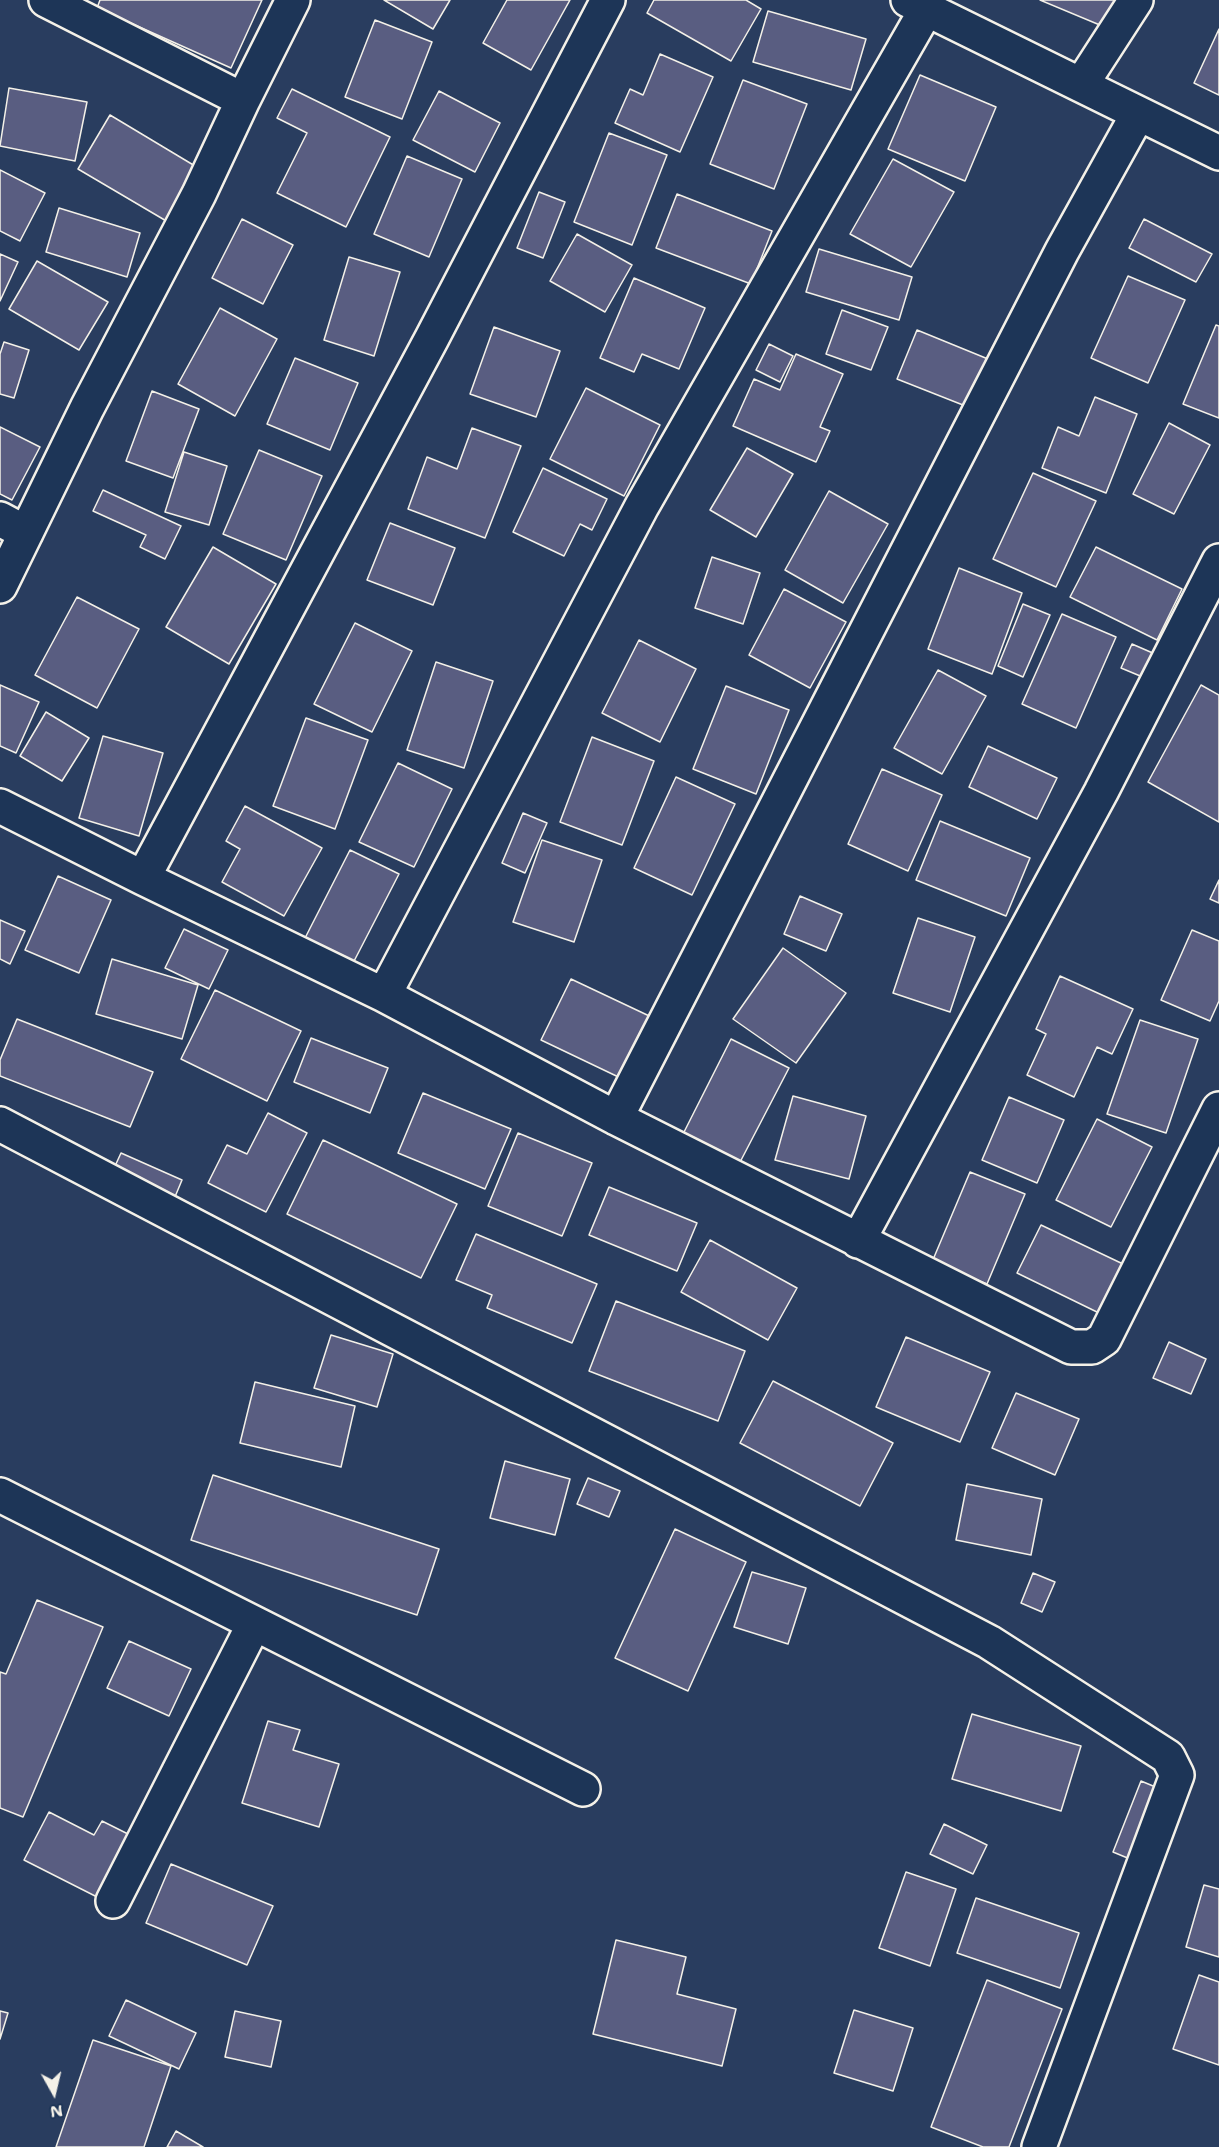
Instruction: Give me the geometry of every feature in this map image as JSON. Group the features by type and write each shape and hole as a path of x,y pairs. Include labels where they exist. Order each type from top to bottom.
{"street":[{"path":"46,0 243,100"},
{"path":"0,586 13,526 87,408 199,194 293,0"},
{"path":"143,878 427,349 608,0"},
{"path":"1081,85 1136,0"},
{"path":"384,995 642,506 917,5 1219,153"},
{"path":"616,1118 1062,251 1138,114"},
{"path":"858,1241 1101,792 1219,561"},
{"path":"0,806 384,995 616,1118 1071,1347 1092,1347 1104,1338 1219,1109"},
{"path":"0,1124 988,1642 1168,1757 1177,1775 1039,2147"},
{"path":"0,1495 583,1789"},
{"path":"113,1901 254,1624"}],"building":[{"path":"100,0 262,0 231,68 97,8"},
{"path":"384,0 450,0 433,29"},
{"path":"507,0 570,0 531,70 483,43"},
{"path":"654,0 746,0 761,9 731,61 647,13"},
{"path":"1040,0 1119,0 1107,28"},
{"path":"768,11 866,39 851,90 753,62"},
{"path":"375,20 432,42 402,119 345,97"},
{"path":"1219,29 1219,95 1194,83"},
{"path":"660,54 713,77 680,152 615,123 630,89 643,95"},
{"path":"920,75 996,107 965,181 888,149"},
{"path":"743,80 807,104 774,189 710,164"},
{"path":"9,88 87,102 75,161 0,146"},
{"path":"292,89 390,137 346,227 277,193 307,133 277,118"},
{"path":"439,91 500,123 475,172 413,140"},
{"path":"110,115 200,169 168,222 78,169"},
{"path":"609,133 667,155 632,245 574,222"},
{"path":"407,156 462,179 429,257 374,234"},
{"path":"893,159 954,192 911,267 850,234"},
{"path":"0,170 45,193 20,241 0,231"},
{"path":"539,192 565,202 543,258 517,248"},
{"path":"677,194 772,231 751,284 656,248"},
{"path":"59,208 140,233 127,277 46,252"},
{"path":"242,219 293,245 263,304 212,278"},
{"path":"1144,219 1212,254 1196,282 1129,248"},
{"path":"577,234 632,265 605,312 550,281"},
{"path":"819,249 912,277 899,320 806,292"},
{"path":"0,254 18,262 0,301"},
{"path":"349,257 400,272 374,356 324,340"},
{"path":"37,261 108,302 79,350 9,309"},
{"path":"1128,276 1185,300 1148,383 1091,358"},
{"path":"634,278 705,308 679,369 642,354 634,372 600,358"},
{"path":"220,308 277,339 235,416 178,384"},
{"path":"842,310 888,327 871,370 826,354"},
{"path":"1216,325 1219,326 1219,418 1183,404"},
{"path":"494,327 560,351 536,417 470,394"},
{"path":"917,330 988,359 968,407 897,379"},
{"path":"4,342 29,350 14,398 0,394 0,354"},
{"path":"769,344 793,356 780,382 756,370"},
{"path":"796,354 843,374 820,427 830,431 816,462 733,426 754,379 780,390"},
{"path":"295,358 358,383 330,450 267,424"},
{"path":"586,388 660,425 624,496 550,459"},
{"path":"152,391 199,409 173,478 126,461"},
{"path":"1095,397 1137,414 1106,493 1042,468 1058,427 1079,436"},
{"path":"1169,423 1210,445 1174,514 1133,494"},
{"path":"0,427 40,447 12,500 0,494"},
{"path":"472,428 521,446 485,538 408,509 427,457 457,469"},
{"path":"747,448 793,474 756,537 710,510"},
{"path":"259,450 322,476 286,560 223,534"},
{"path":"184,452 227,466 209,525 165,512"},
{"path":"543,468 607,499 592,530 580,524 564,556 513,532"},
{"path":"1033,473 1096,501 1056,587 993,559"},
{"path":"103,490 181,526 165,559 140,547 146,535 93,511"},
{"path":"829,491 888,524 843,603 785,570"},
{"path":"390,523 455,548 433,605 367,580"},
{"path":"213,547 276,584 229,664 166,627"},
{"path":"1096,547 1182,589 1157,640 1070,597"},
{"path":"712,557 760,573 743,624 695,608"},
{"path":"959,568 1022,593 992,674 928,649"},
{"path":"784,589 846,622 810,688 749,655"},
{"path":"77,597 139,629 97,708 35,675"},
{"path":"1023,604 1050,615 1023,677 998,666"},
{"path":"1062,614 1116,637 1076,728 1022,704"},
{"path":"355,623 412,651 372,732 314,704"},
{"path":"639,640 696,669 660,742 602,713"},
{"path":"1132,644 1155,654 1145,678 1121,668"},
{"path":"436,662 493,681 464,768 407,750"},
{"path":"938,670 986,696 942,774 894,748"},
{"path":"0,685 39,702 16,753 0,746"},
{"path":"1201,685 1219,695 1219,822 1148,782"},
{"path":"726,686 789,710 756,794 693,769"},
{"path":"46,712 89,738 62,781 20,756"},
{"path":"306,718 368,740 335,829 273,806"},
{"path":"103,736 163,753 139,836 79,818"},
{"path":"592,737 654,761 622,845 560,822"},
{"path":"988,746 1057,778 1037,819 969,787"},
{"path":"398,763 452,789 414,867 359,842"},
{"path":"882,769 942,795 908,871 848,844"},
{"path":"676,777 735,804 692,895 634,868"},
{"path":"245,806 322,848 284,916 222,882 240,849 226,841"},
{"path":"523,813 547,823 525,873 502,863"},
{"path":"940,821 1030,858 1006,916 916,880"},
{"path":"542,840 602,860 574,942 513,922"},
{"path":"350,850 399,874 351,967 303,942"},
{"path":"58,876 111,900 79,973 25,950"},
{"path":"1219,880 1219,903 1210,899"},
{"path":"800,896 842,914 826,951 784,934"},
{"path":"918,918 975,937 950,1012 893,993"},
{"path":"0,920 25,931 10,964 0,959"},
{"path":"184,929 228,950 209,989 165,968"},
{"path":"1192,930 1219,941 1219,1001 1210,1021 1161,1000"},
{"path":"783,948 846,993 796,1063 733,1019"},
{"path":"112,959 198,985 182,1039 96,1014"},
{"path":"1060,976 1133,1009 1112,1054 1097,1047 1074,1097 1027,1075 1046,1034 1036,1029"},
{"path":"571,979 662,1022 631,1083 541,1040"},
{"path":"215,990 301,1031 267,1101 181,1059"},
{"path":"17,1019 153,1072 130,1127 0,1076 0,1060"},
{"path":"1140,1020 1198,1039 1166,1133 1107,1114"},
{"path":"311,1038 388,1068 370,1113 294,1082"},
{"path":"731,1039 789,1068 738,1166 681,1138"},
{"path":"423,1093 511,1129 485,1189 398,1153"},
{"path":"793,1096 866,1116 849,1179 775,1160"},
{"path":"1009,1097 1064,1120 1037,1183 982,1160"},
{"path":"268,1113 307,1133 266,1212 208,1183 227,1145 247,1154"},
{"path":"1097,1119 1152,1147 1111,1227 1056,1200"},
{"path":"518,1133 592,1163 562,1236 488,1206"},
{"path":"323,1140 457,1204 421,1278 287,1214"},
{"path":"121,1153 182,1180 172,1204 110,1177"},
{"path":"970,1172 1025,1194 987,1284 932,1262"},
{"path":"609,1187 697,1223 677,1271 589,1235"},
{"path":"1041,1225 1123,1264 1099,1313 1017,1273"},
{"path":"476,1234 597,1284 572,1343 487,1308 492,1295 456,1280"},
{"path":"710,1240 797,1288 768,1340 681,1292"},
{"path":"616,1301 745,1351 718,1421 589,1371"},
{"path":"331,1335 393,1354 377,1407 314,1388"},
{"path":"906,1337 990,1372 960,1442 876,1407"},
{"path":"1169,1342 1206,1359 1191,1394 1153,1378"},
{"path":"773,1381 893,1443 860,1506 740,1443"},
{"path":"255,1382 355,1406 341,1467 240,1443"},
{"path":"1016,1393 1079,1419 1055,1475 992,1448"},
{"path":"505,1461 570,1479 555,1535 490,1518"},
{"path":"213,1475 439,1549 417,1615 191,1540"},
{"path":"588,1478 620,1491 609,1517 577,1504"},
{"path":"967,1484 1042,1499 1031,1555 956,1540"},
{"path":"675,1529 746,1562 688,1691 615,1658"},
{"path":"752,1572 806,1588 788,1644 734,1627"},
{"path":"1033,1573 1055,1582 1042,1612 1021,1603"},
{"path":"37,1600 103,1627 23,1817 0,1808 0,1672 6,1674"},
{"path":"129,1641 191,1669 169,1716 107,1688"},
{"path":"972,1714 1081,1746 1061,1811 952,1779"},
{"path":"268,1721 300,1730 293,1750 339,1764 319,1827 242,1803"},
{"path":"1141,1781 1170,1793 1142,1864 1113,1852"},
{"path":"49,1812 94,1835 102,1821 136,1838 103,1900 24,1860"},
{"path":"944,1824 987,1845 973,1874 930,1854"},
{"path":"171,1864 273,1906 247,1965 146,1923"},
{"path":"906,1872 956,1889 930,1966 879,1948"},
{"path":"1204,1885 1219,1889 1219,1957 1186,1947"},
{"path":"976,1898 1079,1933 1060,1988 957,1953"},
{"path":"616,1940 686,1957 677,1994 736,2009 722,2066 593,2034"},
{"path":"1199,1975 1219,1982 1219,2065 1173,2049"},
{"path":"987,1980 1062,2009 1009,2147 983,2147 931,2127"},
{"path":"126,2000 196,2033 179,2069 109,2036"},
{"path":"854,2010 913,2028 893,2091 834,2073"},
{"path":"0,2011 8,2013 0,2039"},
{"path":"235,2011 281,2021 271,2067 225,2057"},
{"path":"93,2040 171,2066 144,2147 56,2147"},
{"path":"176,2131 203,2147 167,2147"}]}
